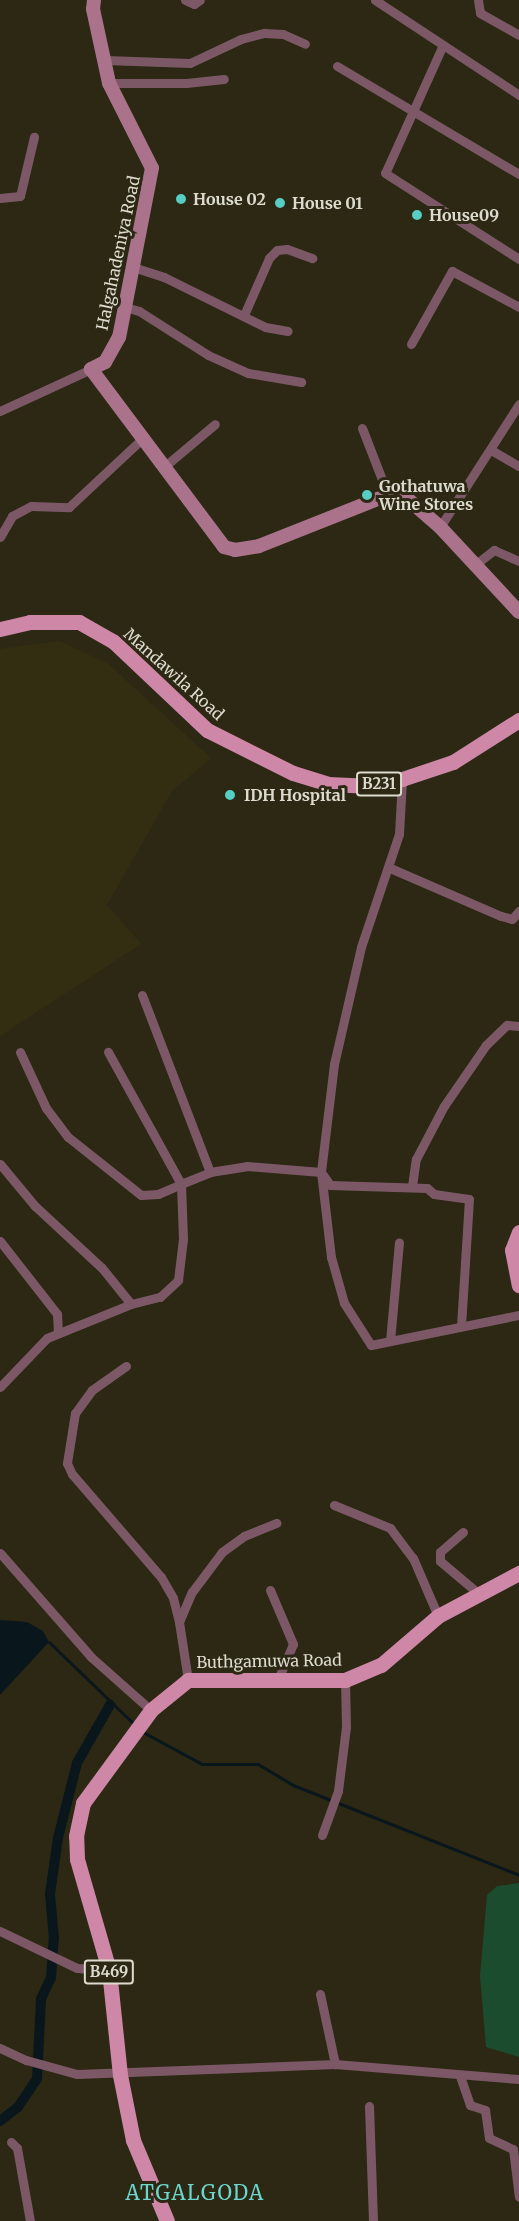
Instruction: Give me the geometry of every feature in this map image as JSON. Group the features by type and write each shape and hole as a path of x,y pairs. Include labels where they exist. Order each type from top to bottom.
{"main road":[{"name":"Mandawila Road","path":"0,629 30,622 80,622 114,642 192,718 232,745 328,784 372,786 402,779 453,762 519,720"},
{"path":"519,1232 512,1250 519,1286"},
{"name":"Buthgamuwa Road","path":"166,2221 133,2140 120,2075 109,1970 83,1882 76,1836 83,1803 130,1734 146,1715 188,1680 345,1680 381,1665 438,1616 519,1573"}],"street":[{"name":"Halgahadeniya Road","path":"91,369 105,362 119,337 130,266 142,229 152,168 109,83 93,9 94,0"},
{"path":"185,0 194,4 200,0"},
{"path":"375,0 441,47 519,95"},
{"path":"478,0 480,14 519,35"},
{"path":"105,60 190,63 241,39 264,33 283,34 305,44"},
{"path":"441,47 385,173 519,259"},
{"path":"338,66 414,109 519,174"},
{"path":"109,83 186,83 224,79"},
{"path":"0,198 20,196 34,137"},
{"path":"244,315 269,258 277,250 287,249 312,258"},
{"path":"130,266 164,277 265,327 288,331"},
{"path":"411,344 452,272 519,308"},
{"path":"124,307 139,311 208,355 248,373 301,382"},
{"path":"0,411 91,369 224,547 234,550 259,546 388,495 402,494 411,499 440,527 519,612"},
{"path":"440,527 519,404"},
{"path":"165,466 215,424"},
{"path":"362,428 388,495"},
{"path":"0,537 12,516 31,506 69,507 142,439"},
{"path":"491,450 519,466"},
{"path":"476,564 494,550 519,561"},
{"path":"402,779 399,834 390,868 360,947 334,1064 321,1172 331,1257 344,1303 370,1345 519,1315"},
{"path":"390,868 501,916 512,919 519,911"},
{"path":"142,995 210,1172"},
{"path":"412,1186 416,1159 444,1106 486,1046 507,1025 519,1026"},
{"path":"20,1052 46,1108 68,1137 141,1195 158,1194 210,1172 247,1166 321,1172"},
{"path":"0,1387 47,1338 131,1304 160,1297 178,1280 183,1239 181,1184 108,1052"},
{"path":"0,1164 35,1206 102,1268 131,1304"},
{"path":"321,1172 330,1185 412,1186 469,1199 461,1327"},
{"path":"0,1241 57,1314 58,1332"},
{"path":"390,1341 399,1242"},
{"path":"126,1366 92,1390 75,1413 67,1463 72,1474 161,1577 173,1598 188,1680"},
{"path":"334,1505 390,1528 413,1558 438,1616"},
{"path":"179,1622 192,1592 222,1552 244,1536 277,1523"},
{"path":"463,1532 440,1552 440,1561 478,1593"},
{"path":"0,1553 91,1657 146,1715"},
{"path":"270,1590 292,1644 278,1680"},
{"path":"321,1835 329,1809 338,1791 346,1727 345,1680"},
{"path":"0,1931 77,1968 109,1970"},
{"path":"320,1994 335,2064"},
{"path":"0,2048 26,2060 76,2074 120,2075 335,2064 460,2076 519,2079"},
{"path":"460,2076 470,2105 486,2109 489,2138 513,2149 519,2197"},
{"path":"369,2106 373,2221"},
{"path":"10,2142 17,2148 30,2221"}],"shaded area":[{"path":"59,641 107,663 211,758 172,791 107,905 141,944 0,1036 0,649"},
{"path":"0,1620 27,1622 43,1631 49,1642 0,1695"}],"green space":[{"path":"519,1883 519,2057 486,2047 480,1976 487,1895 497,1886"}],"waterway":[{"path":"49,1642 134,1724"},
{"path":"0,2121 18,2107 37,2079 41,1999 51,1978 54,1939 50,1894 58,1838 77,1763 110,1705"},
{"path":"141,1731 202,1764 258,1764 293,1785 519,1875"}],"place":[{"name":"House 02","path":"181,199"},
{"name":"House 01","path":"280,203"},
{"name":"House09","path":"417,215"},
{"name":"Gothatuwa Wine Stores","path":"367,495"},
{"name":"IDH Hospital","path":"230,795"}],"district":[{"name":"ATGALGODA","path":"195,2192"}]}
